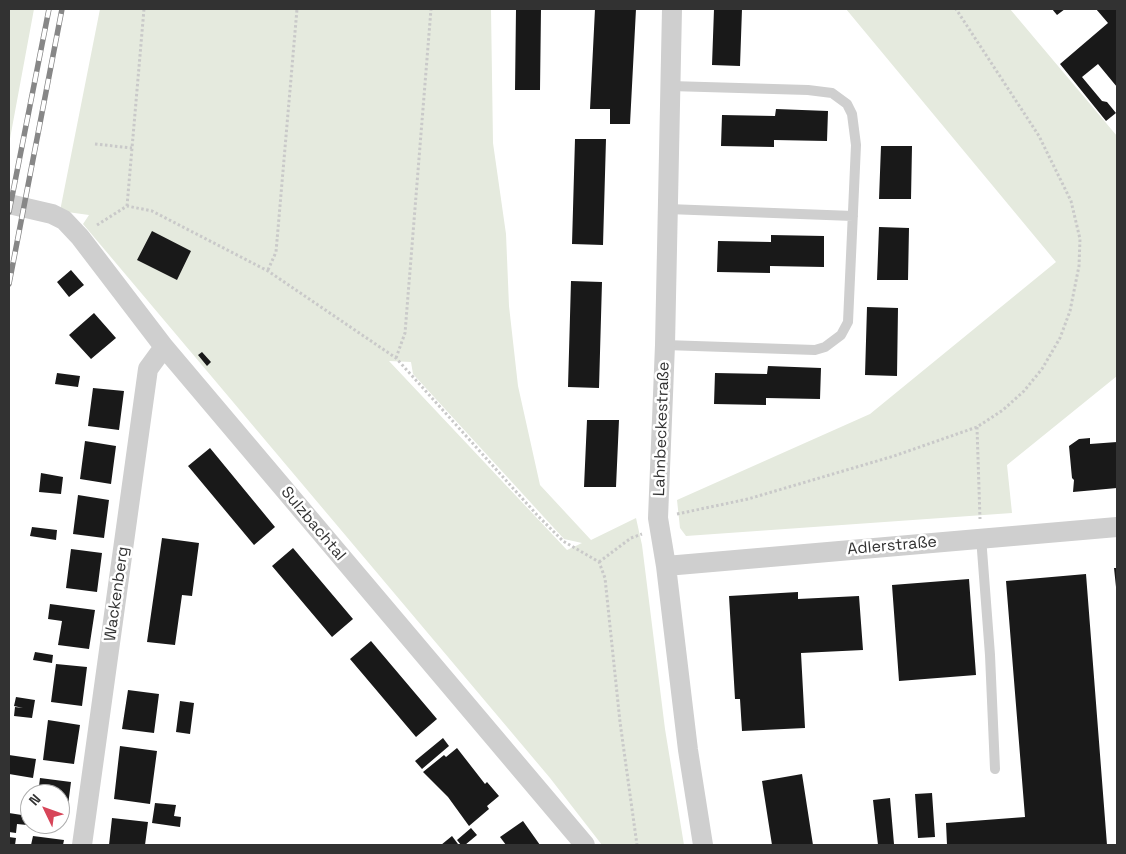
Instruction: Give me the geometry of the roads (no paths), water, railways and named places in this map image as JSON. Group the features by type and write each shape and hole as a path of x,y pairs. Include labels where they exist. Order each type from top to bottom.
{"street":[{"name":"Lahnbeckestraße","path":"672,9 659,525 666,566 688,750 703,845"},
{"name":"Sulzbachtal","path":"9,204 39,209 64,220 80,237 164,347 585,845"},
{"name":"Wackenberg","path":"82,845 148,368 164,347"},
{"name":"Adlerstraße","path":"666,566 981,537 1117,527"}],"lane":[{"path":"665,345 815,350 834,341 845,330 848,322 856,145 852,114 847,104 832,94 808,90 670,86"},
{"path":"668,209 853,216"},
{"path":"981,537 988,619 995,769"}],"railway":[{"path":"9,212 49,9"},
{"path":"9,284 62,9"}]}
